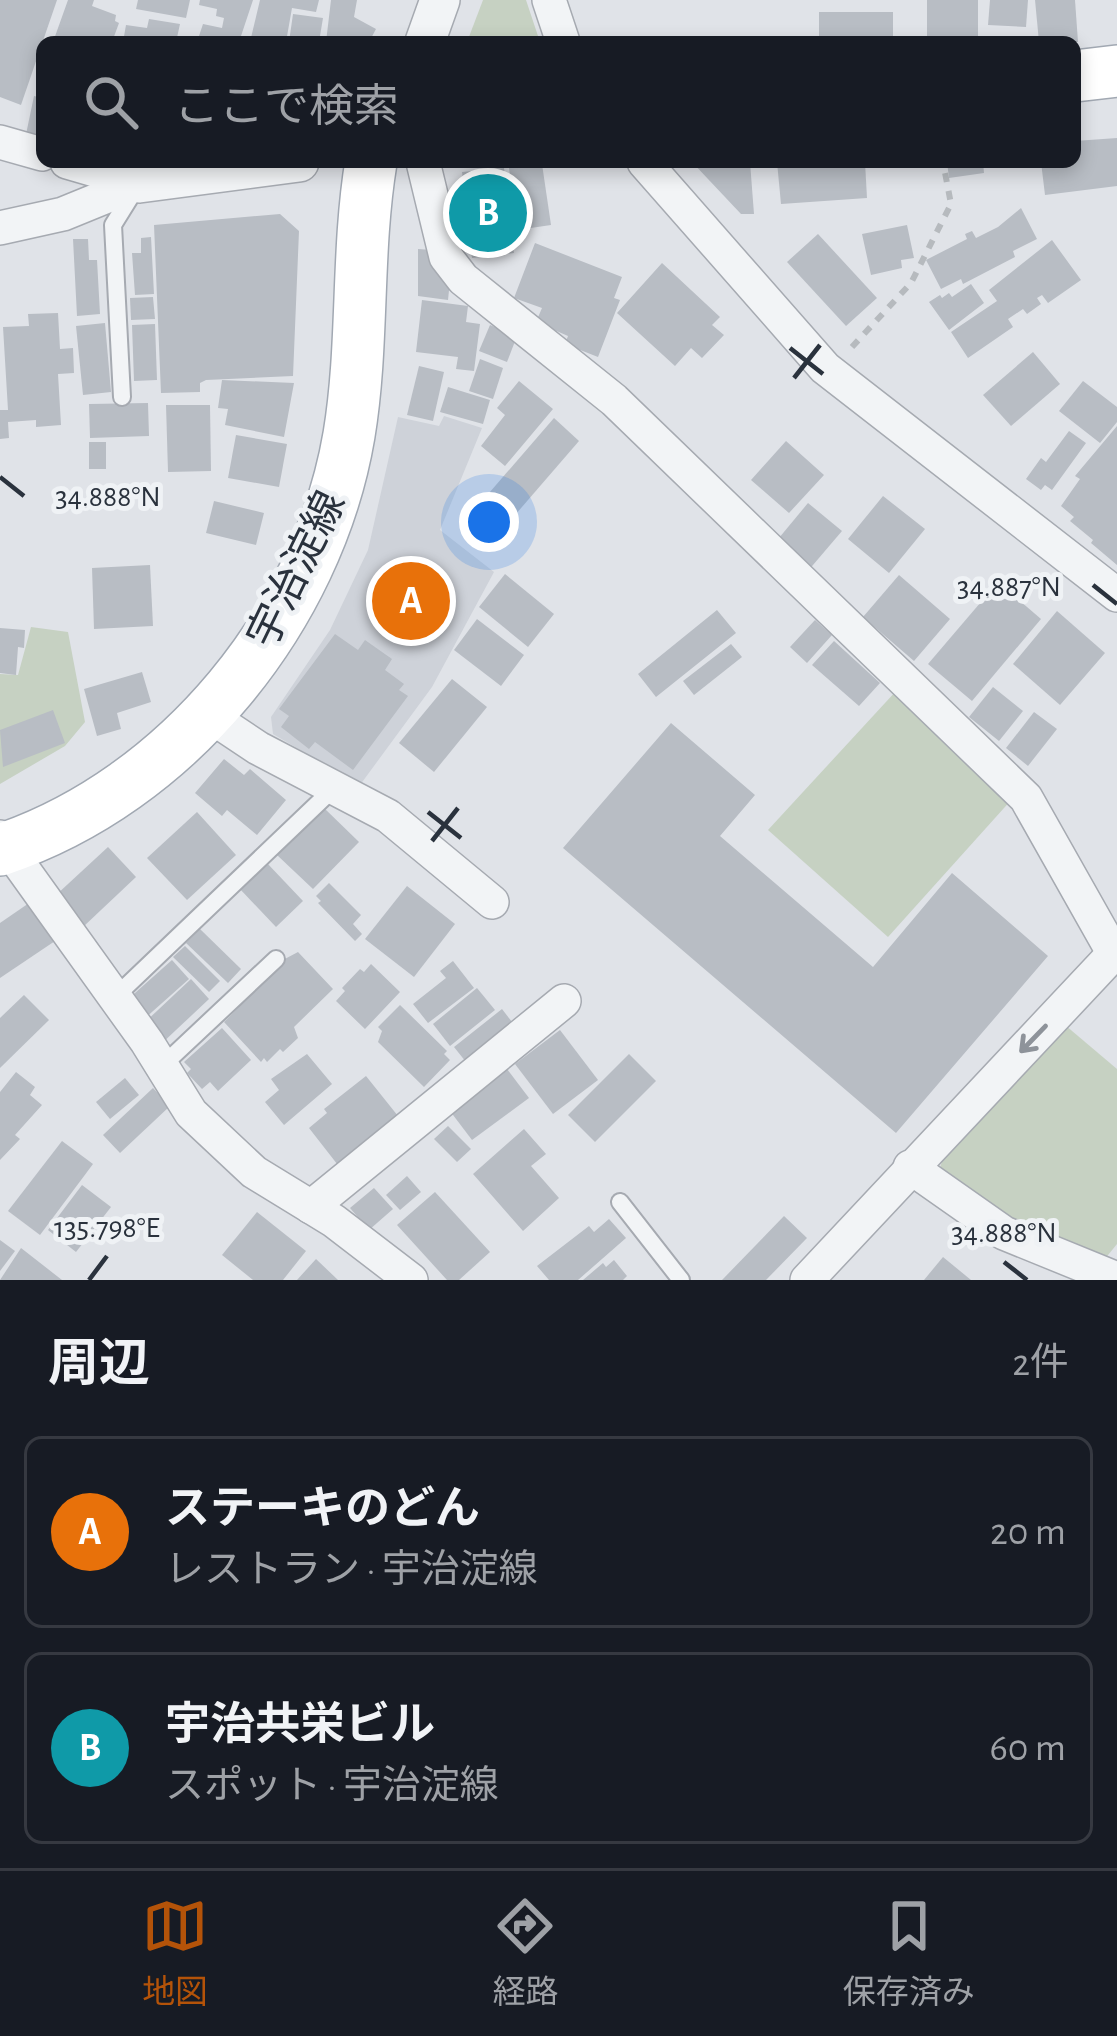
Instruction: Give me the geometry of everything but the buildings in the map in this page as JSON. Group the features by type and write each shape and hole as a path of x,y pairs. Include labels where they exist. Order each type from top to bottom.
{"main road":[{"path":"1081,75 1117,71"},
{"name":"宇治淀線","path":"3,845 81,813 170,751 250,662 285,608 322,532 343,469 356,376 362,220 370,168"}],"street":[{"path":"427,36 440,0"},
{"path":"550,0 561,36"},
{"path":"0,142 36,152"},
{"path":"63,214 72,192 65,168"},
{"path":"85,168 140,183"},
{"path":"0,228 63,214 140,183 254,168"},
{"path":"424,168 446,257 464,279 614,400 1026,798 1115,952 807,1280"},
{"path":"649,168 825,368 1117,595"},
{"path":"207,714 258,748 388,816 492,902"},
{"path":"3,845 116,998 191,1112 254,1172 411,1280"},
{"path":"310,1207 565,1000"},
{"path":"910,1167 1004,1232 1117,1279"}],"lane":[{"path":"122,397 113,225 140,183"},
{"path":"116,998 334,788"},
{"path":"163,1066 276,959"},
{"path":"620,1202 681,1280"}],"path":[{"path":"842,359 911,283 951,205 944,168"}],"shaded area":[{"path":"444,416 482,428 440,530 494,572 432,687 360,785 273,734 271,717 330,630 368,550 398,417 439,426"}],"green space":[{"path":"483,0 526,0 538,36 469,36"},
{"path":"31,627 68,632 85,722 65,746 0,784 0,674 18,675"},
{"path":"897,690 1013,798 888,937 768,830"},
{"path":"1065,1025 1117,1069 1117,1244 1104,1260 1006,1221 939,1171 945,1152"}],"place":[{"name":"宇治共栄ビル","path":"488,213"},
{"name":"ステーキのどん","path":"411,601"}]}
